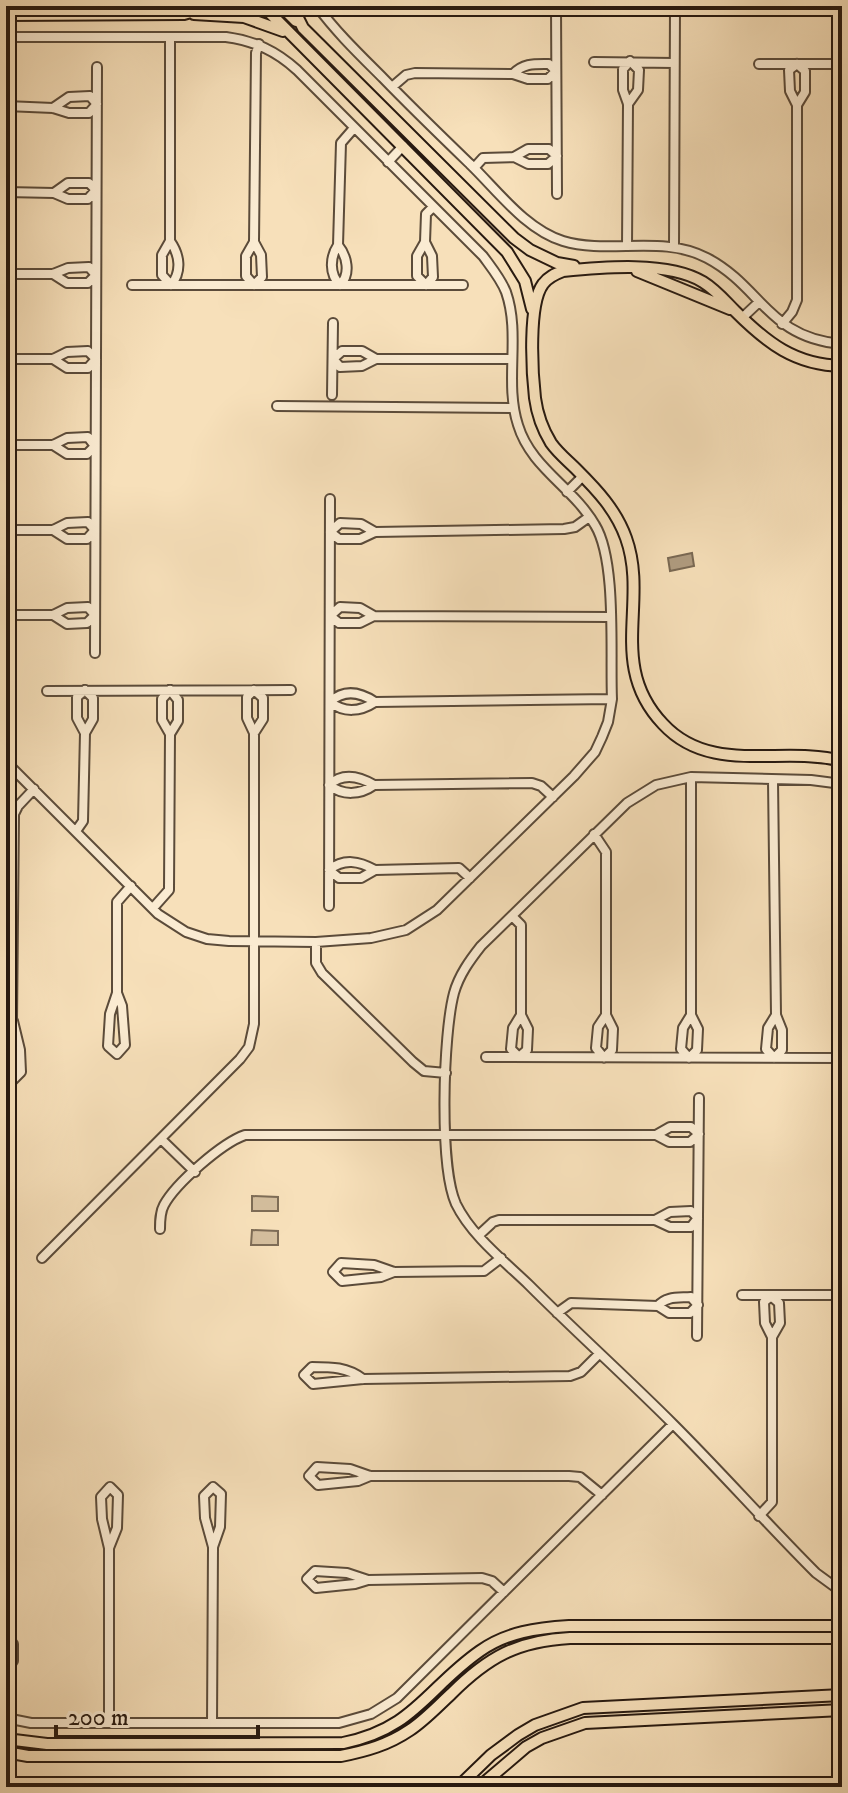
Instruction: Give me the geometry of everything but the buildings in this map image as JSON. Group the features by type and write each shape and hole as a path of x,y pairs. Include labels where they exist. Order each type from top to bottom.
{"main road":[{"path":"184,14 211,6"},
{"path":"263,6 403,146 468,202 530,250 557,263 592,269"},
{"path":"281,6 412,138 468,202 518,267 529,294 534,318"},
{"path":"292,6 303,28"},
{"path":"6,15 184,14 254,19 294,36"},
{"path":"345,88 354,79"},
{"path":"842,366 816,363 767,342 715,290 690,275 672,270 563,271 552,275 536,298 534,382 539,417 552,445 606,499 626,538 632,572 633,665 644,699 663,725 692,746 715,754 825,757 842,761"},
{"path":"6,1752 28,1756 82,1750 343,1743 366,1739 415,1711 480,1651 525,1631 569,1626 842,1626"},
{"path":"6,1739 82,1750 341,1756 370,1750 392,1741 429,1715 486,1663 512,1648 534,1642 570,1638 842,1638"},
{"path":"458,1787 491,1755 518,1735 546,1720 583,1708 842,1695"},
{"path":"479,1787 500,1766 542,1738 585,1723 842,1710"},
{"path":"284,1757 285,1745"}],"street":[{"path":"317,6 346,41 427,123 541,231 576,244 674,247 703,255 720,265 782,324 812,339 842,344"},
{"path":"556,6 557,194"},
{"path":"674,247 675,6"},
{"path":"6,37 226,37 259,44 285,59 483,256 505,289 512,325 513,408 520,433 543,469 589,517 606,552 612,699 608,722 595,752 553,797 423,922 406,930 371,938 316,942 207,939 179,927 153,908 6,762"},
{"path":"170,38 170,241 177,255 178,276 171,285"},
{"path":"254,285 262,277 261,255 254,242 256,53 259,44"},
{"path":"628,104 638,90 639,70 630,61"},
{"path":"627,246 628,104 623,90 623,69 630,61"},
{"path":"594,62 674,63"},
{"path":"513,74 528,64 549,64 556,71"},
{"path":"759,64 842,64"},
{"path":"797,64 805,71 805,92 797,105"},
{"path":"782,324 797,300 797,105 790,91 789,70 797,64"},
{"path":"95,653 97,67"},
{"path":"392,87 406,75 415,73 513,74 528,79 548,79 556,71"},
{"path":"53,108 69,97 90,96 97,104"},
{"path":"6,106 89,113 97,104"},
{"path":"412,138 427,123"},
{"path":"340,285 332,275 333,255 338,245 341,143 354,128"},
{"path":"388,162 403,146"},
{"path":"474,168 483,158 514,157 528,149 549,149 557,156"},
{"path":"514,157 528,164 548,164 557,156"},
{"path":"54,193 68,183 89,183 96,190"},
{"path":"6,192 54,193 68,199 88,199 96,190"},
{"path":"426,285 417,276 417,256 425,242 426,214 433,207"},
{"path":"170,241 162,255 162,275 171,285"},
{"path":"254,242 246,256 246,276 254,285"},
{"path":"425,242 432,256 433,277 426,285"},
{"path":"6,274 53,274 68,268 89,267 96,275"},
{"path":"53,274 67,283 88,283 96,275"},
{"path":"132,285 463,285"},
{"path":"739,315 759,302"},
{"path":"332,395 333,323"},
{"path":"6,359 53,359 67,352 88,351 96,359"},
{"path":"333,359 342,351 362,351 376,359"},
{"path":"53,359 67,368 88,368 96,359"},
{"path":"333,359 340,367 362,366 376,359 512,359"},
{"path":"277,406 513,408"},
{"path":"6,445 53,445 67,438 88,437 95,446"},
{"path":"53,445 67,454 87,454 95,446"},
{"path":"567,492 583,476"},
{"path":"329,906 330,499"},
{"path":"330,532 339,539 360,539 375,532 564,529 575,527 589,517"},
{"path":"6,530 53,530 67,523 88,522 95,530"},
{"path":"330,532 340,523 361,524 375,532"},
{"path":"53,530 67,539 87,539 95,530"},
{"path":"6,615 53,615 67,608 88,607 95,615"},
{"path":"330,616 340,607 360,608 374,616"},
{"path":"53,615 67,624 87,623 95,615"},
{"path":"330,616 339,623 360,623 374,616 609,617"},
{"path":"76,831 83,821 85,733 93,719 93,698 85,690"},
{"path":"85,690 77,697 77,718 85,733"},
{"path":"170,690 178,700 178,721 170,734"},
{"path":"153,908 169,890 170,734 162,720 162,699 170,690"},
{"path":"254,690 263,698 263,719 254,733"},
{"path":"42,1258 249,1047 254,1024 254,733 247,718 247,697 254,690"},
{"path":"47,691 291,690"},
{"path":"330,702 341,694 361,694 375,702"},
{"path":"330,702 340,710 361,709 375,702 612,699"},
{"path":"329,785 340,777 360,777 374,785"},
{"path":"689,1058 697,1050 698,1029 691,1015 691,777"},
{"path":"842,784 811,780 691,777 671,780 644,791 627,803 481,946 460,977 451,1006 446,1073 450,1185 457,1204 479,1235 673,1424 816,1573 842,1592"},
{"path":"773,781 776,1015 782,1030 782,1050 774,1058"},
{"path":"329,785 339,793 360,792 374,785 532,783 541,786 553,797"},
{"path":"6,1039 12,1021 14,814 34,789"},
{"path":"594,834 606,852 606,1015 613,1029 612,1050 604,1058"},
{"path":"329,870 340,862 361,862 375,870"},
{"path":"329,870 339,878 361,878 375,870 459,868 470,878"},
{"path":"117,993 122,1006 125,1045 117,1054 108,1046 110,1014 117,993 117,902 131,886"},
{"path":"512,916 521,925 521,1015 528,1029 527,1050 519,1057"},
{"path":"316,942 316,963 322,973 424,1071 446,1073"},
{"path":"519,1057 511,1049 513,1028 521,1015"},
{"path":"604,1058 596,1048 598,1027 606,1015"},
{"path":"689,1058 681,1049 683,1028 691,1015"},
{"path":"774,1058 766,1049 768,1028 776,1015"},
{"path":"6,1077 12,1081 21,1072 17,1033 12,1021"},
{"path":"486,1057 842,1058"},
{"path":"697,1336 699,1098"},
{"path":"656,1135 670,1127 691,1127 699,1134"},
{"path":"160,1229 164,1204 221,1147 245,1135 656,1135 669,1142 690,1142 699,1134"},
{"path":"161,1139 195,1172"},
{"path":"655,1220 670,1212 691,1211 698,1218"},
{"path":"479,1235 499,1220 655,1220 670,1227 691,1227 698,1218"},
{"path":"394,1272 381,1277 342,1281 333,1272 341,1263 374,1265 394,1272 484,1271 501,1258"},
{"path":"742,1295 842,1295"},
{"path":"771,1296 779,1303 780,1313 780,1323 772,1337"},
{"path":"759,1516 772,1502 772,1337 765,1323 764,1302 771,1296"},
{"path":"658,1306 670,1298 691,1297 698,1305"},
{"path":"557,1313 571,1303 658,1306 669,1313 690,1313 698,1305"},
{"path":"363,1379 353,1372 334,1367 312,1367 304,1375 313,1384 363,1379 570,1376 581,1372 599,1354"},
{"path":"6,1718 31,1723 339,1723 371,1714 397,1698 673,1424"},
{"path":"370,1476 358,1481 318,1485 309,1476 317,1467 350,1469 370,1476 580,1477 602,1495"},
{"path":"109,1548 117,1528 118,1495 110,1487 101,1497 102,1519 109,1548 109,1723"},
{"path":"212,1723 213,1547 205,1518 204,1496 213,1487 221,1494 220,1527 213,1547"},
{"path":"368,1580 347,1573 315,1571 307,1579 316,1588 368,1580 482,1578 492,1581 504,1592"},
{"path":"6,1637 13,1644 13,1661 6,1667 6,1684"},
{"path":"182,1723 183,1746"}],"shaded area":[{"path":"692,553 694,566 670,571 668,558"},
{"path":"252,1196 278,1197 278,1211 252,1211"},
{"path":"252,1230 278,1231 278,1245 251,1245"}]}
